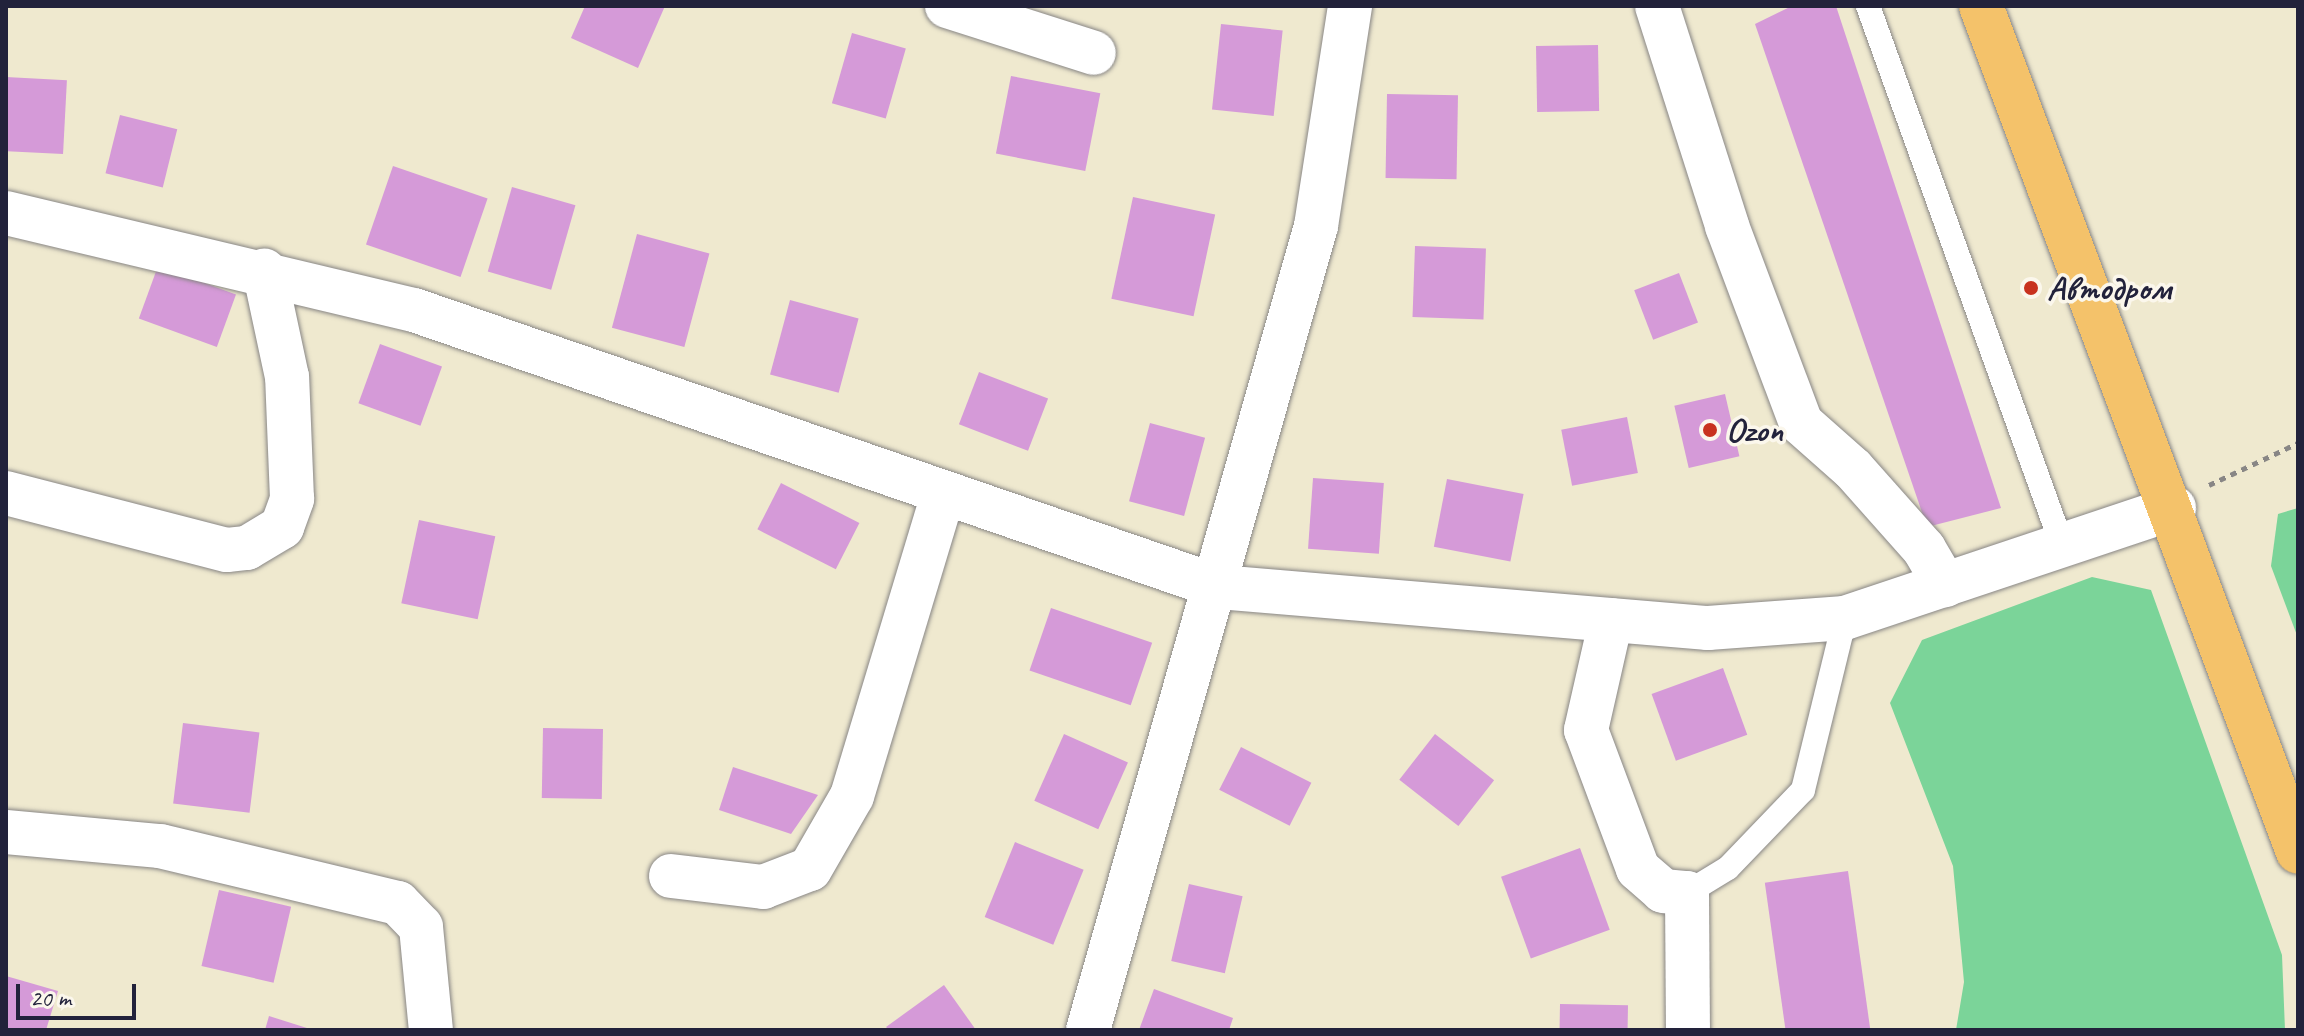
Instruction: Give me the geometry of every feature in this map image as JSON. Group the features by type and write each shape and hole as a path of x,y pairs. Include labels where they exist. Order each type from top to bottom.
{"main road":[{"path":"1981,6 2174,508 2298,852"}],"street":[{"path":"947,6 1094,53"},
{"path":"1088,1030 1219,587 1316,226 1350,6"},
{"path":"1657,6 1727,226 1801,423 1853,469 1924,549 1945,585"},
{"path":"6,213 264,270 414,310 1219,587 1708,628 1845,618 2174,508"},
{"path":"6,493 227,550 247,548 282,527 292,499 287,377 264,270"},
{"path":"671,876 763,887 810,869 852,796 943,494"},
{"path":"1611,620 1586,715 1591,750 1638,869 1663,891 1687,893 1688,1030"},
{"path":"6,832 160,846 398,903 421,927 431,1030"}],"lane":[{"path":"1868,6 2062,545"},
{"path":"1687,893 1728,868 1803,790 1845,618"}],"path":[{"path":"2174,508 2242,464 2298,443"}],"green space":[{"path":"2298,508 2298,638 2271,566 2278,514"},
{"path":"2092,577 2151,590 2282,955 2285,1030 1956,1030 1964,982 1953,866 1890,703 1922,640"}],"building":[{"path":"585,6 665,6 638,68 571,38"},
{"path":"1792,6 1836,6 2001,508 1927,527 1755,24"},
{"path":"1221,24 1283,30 1274,116 1212,110"},
{"path":"852,33 906,48 886,119 832,103"},
{"path":"1598,45 1599,111 1537,112 1536,46"},
{"path":"1011,76 1100,93 1085,171 996,154"},
{"path":"6,77 67,80 63,154 6,151"},
{"path":"1387,94 1458,95 1457,179 1386,178"},
{"path":"120,115 177,129 163,187 105,173"},
{"path":"393,166 488,199 461,277 366,244"},
{"path":"512,187 575,205 551,290 488,272"},
{"path":"1133,197 1215,214 1194,316 1111,299"},
{"path":"637,234 709,253 684,347 612,328"},
{"path":"1415,246 1486,248 1483,319 1413,317"},
{"path":"158,266 236,294 217,347 139,319"},
{"path":"1679,273 1698,322 1653,340 1634,290"},
{"path":"790,300 859,318 839,393 770,374"},
{"path":"380,344 442,367 420,426 358,403"},
{"path":"979,372 1048,399 1028,451 959,424"},
{"path":"1725,394 1739,456 1689,468 1674,406"},
{"path":"1627,417 1638,473 1572,486 1561,430"},
{"path":"1150,423 1205,438 1184,516 1129,501"},
{"path":"1313,478 1384,483 1379,554 1308,549"},
{"path":"1447,479 1524,494 1510,562 1434,547"},
{"path":"781,483 859,523 836,569 757,529"},
{"path":"419,520 495,536 478,619 401,603"},
{"path":"1051,608 1152,643 1131,705 1030,670"},
{"path":"1723,668 1747,735 1676,761 1652,694"},
{"path":"183,723 259,732 250,813 173,803"},
{"path":"543,728 603,729 602,799 542,798"},
{"path":"1064,734 1128,762 1098,829 1034,801"},
{"path":"1435,734 1494,780 1458,826 1399,780"},
{"path":"1241,747 1311,783 1290,826 1219,790"},
{"path":"733,767 818,795 791,834 719,810"},
{"path":"1015,842 1084,870 1053,945 985,917"},
{"path":"1580,848 1610,930 1531,958 1501,877"},
{"path":"1848,871 1870,1030 1786,1030 1765,883"},
{"path":"1189,884 1243,896 1225,973 1171,961"},
{"path":"219,890 291,907 274,983 201,966"},
{"path":"6,976 58,991 46,1030 6,1030"},
{"path":"944,985 976,1030 889,1030 886,1027"},
{"path":"1154,989 1233,1018 1229,1030 1139,1030"},
{"path":"1560,1004 1628,1005 1628,1030 1560,1030"},
{"path":"269,1016 310,1029 310,1030 265,1030"}],"place":[{"name":"Автодром","path":"2031,288"},
{"name":"Ozon","path":"1710,430"}]}
